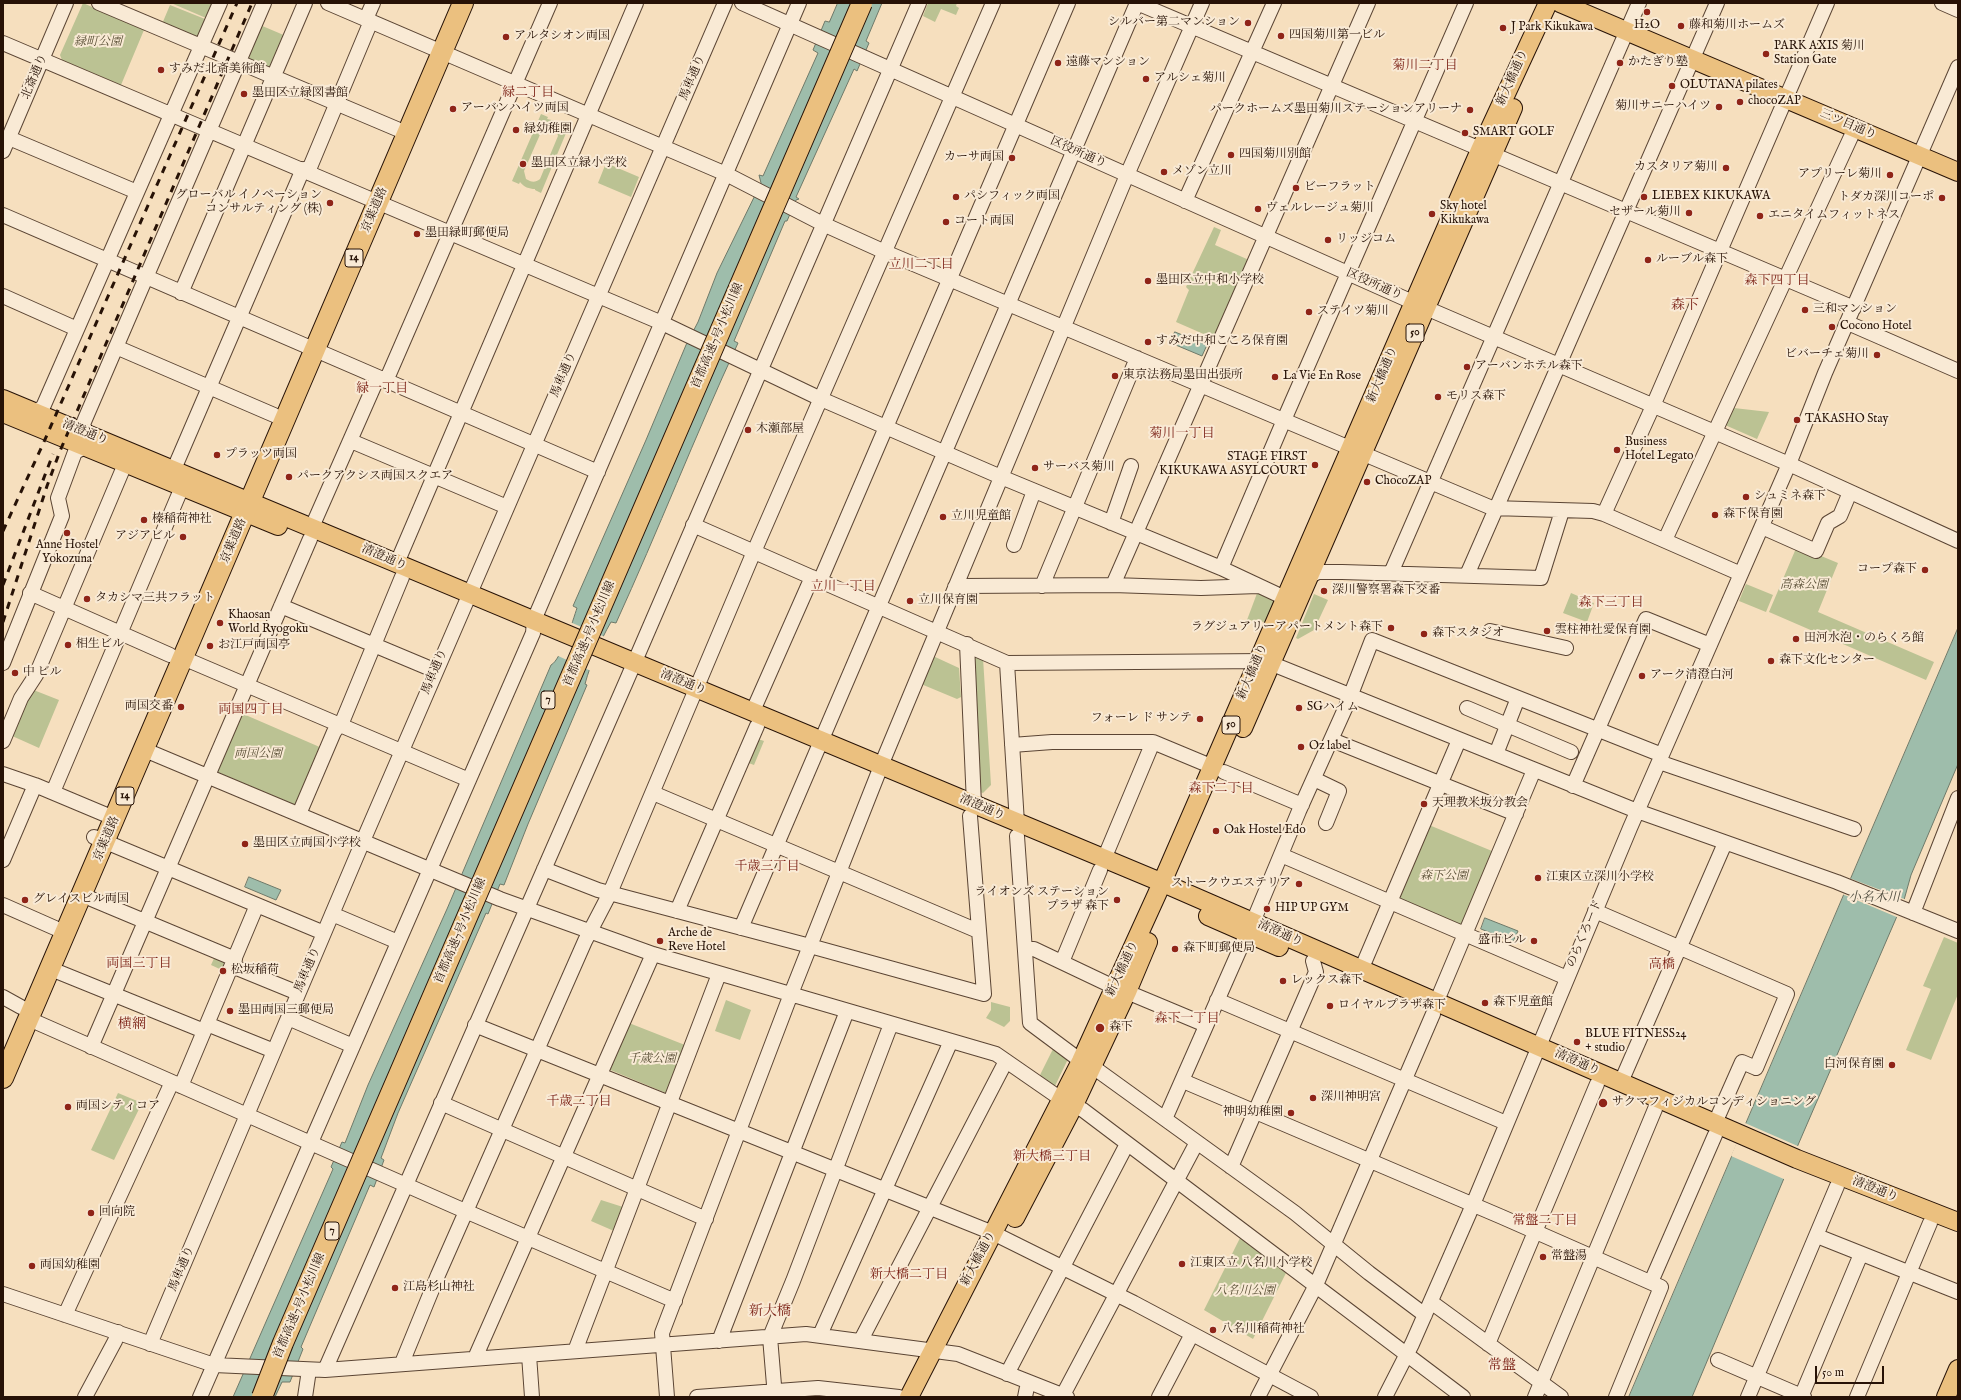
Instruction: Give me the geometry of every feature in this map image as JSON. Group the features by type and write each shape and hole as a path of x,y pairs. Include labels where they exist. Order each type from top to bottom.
{"highway":[{"name":"京葉道路","path":"3,1078 55,928 110,816 176,657 243,505 437,50 451,3"},
{"name":"京葉道路","path":"373,199 397,129 437,50 463,3"},
{"name":"首都高速7号小松川線","path":"249,1397 263,1360 849,3"},
{"name":"首都高速7号小松川線","path":"262,1397 296,1314 862,3"},
{"name":"京葉道路","path":"243,505 274,415 309,348"},
{"name":"京葉道路","path":"110,816 145,750 176,657"},
{"name":"京葉道路","path":"3,1047 51,969 82,895 100,839"}],"main road":[{"name":"新大橋通り","path":"923,1397 940,1351 1068,1102 1121,990 1164,890 1219,770 1264,662 1285,598 1357,451 1487,152 1548,3"},
{"name":"新大橋通り","path":"1487,152 1560,3"},
{"name":"三ツ目通り","path":"1560,3 1958,172"},
{"name":"清澄通り","path":"3,399 35,412 125,464 182,487 243,505"},
{"name":"清澄通り","path":"3,413 174,470 243,505 1250,927 1361,970 1435,1008"},
{"name":"新大橋通り","path":"1264,662 1310,576 1357,451"},
{"name":"清澄通り","path":"1250,927 1313,961 1435,1008 1536,1052 1621,1082 1715,1129 1795,1164 1958,1222"},
{"name":"清澄通り","path":"1536,1052 1597,1084 1655,1109 1715,1129"},
{"name":"清澄通り","path":"1795,1164 1837,1186 1958,1234"},
{"name":"新大橋通り","path":"909,1397 940,1351"},
{"path":"1946,1397 1958,1369"}],"street":[{"name":"北斎通り","path":"3,151 66,3"},
{"path":"99,3 397,129"},
{"path":"35,412 43,407 220,3"},
{"path":"3,663 30,592 62,516 58,498 75,452 85,440 83,424 264,3"},
{"path":"181,293 305,3"},
{"path":"328,3 726,174 823,224 885,252 1492,508 1593,511 1604,514 1741,574"},
{"path":"174,470 239,317 337,103 373,3"},
{"path":"91,1047 351,441 382,379 450,232 550,3"},
{"path":"299,814 334,732 340,725 374,645 434,476 636,3"},
{"name":"馬車通り","path":"150,1344 401,751 725,3"},
{"name":"区役所通り","path":"742,3 1420,306 1789,464 1958,541"},
{"path":"200,1397 208,1373 214,1365 469,780 598,472 799,3"},
{"path":"325,1370 919,3"},
{"path":"402,1363 438,1275 467,1212 589,931 610,893 754,552 993,3"},
{"path":"677,911 717,819 754,720 816,579 886,427 1068,3"},
{"path":"740,928 819,746 943,451 1137,3 1719,252 1854,308"},
{"path":"668,1397 662,1333 791,994 879,771 937,631 1127,175 1202,3"},
{"path":"1185,201 1274,3"},
{"path":"1113,585 1368,3"},
{"path":"1221,568 1466,3"},
{"path":"1391,573 1639,3"},
{"path":"1467,575 1717,3"},
{"path":"1604,514 1653,406 1827,3"},
{"path":"1942,3 1958,10"},
{"path":"3,43 306,170 688,334 734,358 821,399 1034,491 1221,568 1285,598"},
{"name":"のらくろード","path":"1385,1397 1408,1355 1428,1309 1637,811 1762,527 1825,373 1958,67"},
{"path":"1665,540 1855,128"},
{"path":"9,138 137,192"},
{"path":"3,215 598,472"},
{"path":"3,296 77,330"},
{"path":"1848,323 1958,371"},
{"path":"116,347 274,415"},
{"path":"1042,586 1137,358"},
{"path":"351,441 507,507"},
{"path":"3,741 22,698 36,675 66,608 125,464"},
{"path":"1111,523 1131,466"},
{"path":"53,792 182,487"},
{"path":"1014,545 1034,491"},
{"path":"1762,527 1816,551 1828,523 1840,516 1850,492"},
{"path":"1310,576 1318,572 1541,578 1562,511"},
{"path":"693,525 967,644 1007,663 1264,662 1350,695 1637,811 1837,882 1958,931"},
{"path":"955,588 963,586 1113,585 1201,588 1258,586"},
{"path":"30,592 176,657 247,685 469,780"},
{"path":"281,606 436,671"},
{"path":"1574,786 1646,619 1710,645"},
{"path":"1490,631 1566,648"},
{"path":"1165,1119 1183,1081 1302,805 1332,740 1372,640 1598,730 1660,758 1854,829"},
{"path":"544,869 610,893 984,994 978,931 972,810 967,644"},
{"path":"1007,663 1030,1023 1231,1167 1334,1243 1369,1273 1488,1344 1561,1397"},
{"path":"1496,754 1518,698"},
{"path":"1467,708 1570,752"},
{"path":"1332,740 1516,814"},
{"path":"1361,970 1459,740"},
{"path":"1012,745 1052,742 1153,742 1302,805"},
{"path":"1062,962 1153,742"},
{"path":"145,750 363,840 500,899 653,954 996,1054 1068,1102 1084,1110 1463,1397"},
{"path":"1258,1397 1316,1285 1435,1008 1534,770"},
{"path":"3,774 53,792 110,816"},
{"path":"1314,779 1339,791 1326,823"},
{"path":"3,860 35,785"},
{"path":"652,793 717,819 978,931"},
{"path":"1913,913 1958,798"},
{"path":"100,839 324,933"},
{"path":"1621,1082 1725,843"},
{"path":"1281,855 1567,978"},
{"path":"82,895 145,921 298,993"},
{"path":"65,1315 176,1084 205,1028 257,905"},
{"path":"3,906 55,928"},
{"path":"1595,911 1787,994 1756,1068 1742,1062 1651,1282"},
{"path":"332,914 398,942"},
{"path":"1026,949 1034,949 1121,990 1206,1025"},
{"path":"475,1358 653,954"},
{"path":"1231,1167 1316,972 1313,961"},
{"path":"51,969 205,1028 274,1051"},
{"path":"575,1351 719,974"},
{"path":"3,997 25,1013 91,1047 604,1272 675,1301"},
{"path":"1217,1000 1506,1123"},
{"path":"719,1341 847,1010"},
{"path":"288,1018 353,1046"},
{"path":"775,1394 770,1337 836,1170 891,1024"},
{"path":"475,1025 999,1235 1270,1374 1311,1397"},
{"path":"820,1335 951,1041"},
{"path":"861,1340 1006,1061"},
{"path":"1183,1081 1536,1231 1662,1287 1616,1397"},
{"path":"1488,1344 1597,1084"},
{"path":"441,1103 502,1131 706,1218"},
{"path":"1536,1397 1655,1109"},
{"path":"4,1297 118,1332 214,1365 325,1370 402,1363 663,1346 770,1337 820,1335 958,1354 1065,1396 1116,1295 1197,1142"},
{"path":"1007,1374 1127,1144"},
{"path":"1748,1397 1837,1186"},
{"path":"1857,1397 1930,1224"},
{"path":"1817,1236 1958,1292"},
{"path":"1718,1360 1802,1397 1861,1254"},
{"path":"85,1397 115,1341 118,1332"},
{"path":"1159,1397 1192,1334"},
{"path":"529,1355 532,1397"},
{"path":"302,1370 304,1397"},
{"path":"1026,1397 1028,1382"},
{"path":"698,1397 775,1394 818,1388 899,1397"}],"green space":[{"name":"緑町公園","path":"83,3 144,30 121,85 62,60 60,55"},
{"path":"171,3 212,3 206,18"},
{"path":"928,3 957,3 956,6 959,8 956,15 941,9 935,22 923,16"},
{"path":"170,5 205,19 197,39 162,24"},
{"path":"260,25 286,36 271,71 244,60"},
{"path":"541,114 548,117 547,119 556,121 562,126 563,124 569,126 541,193 535,189 531,189 523,185 520,182 519,184 512,181","holes":["550,126 556,129 558,136 540,179 533,182 526,179 524,171 542,130"]},
{"path":"606,163 639,177 631,197 598,183"},
{"path":"1214,227 1221,230 1215,245 1249,260 1215,339 1176,322 1189,290 1186,287"},
{"path":"1734,408 1769,412 1757,439 1725,425"},
{"name":"高森公園","path":"1797,546 1838,563 1818,612 1934,662 1926,680 1769,612"},
{"path":"1746,584 1773,595 1766,612 1739,601"},
{"path":"1259,588 1283,599 1273,623 1247,620"},
{"path":"1571,593 1594,603 1587,622 1563,613"},
{"path":"1314,594 1328,600 1314,630 1298,639 1296,638"},
{"path":"933,656 959,668 961,697 957,699 921,684"},
{"path":"976,656 983,658 991,785 983,793 978,791 971,658"},
{"path":"31,689 59,700 39,748 10,735"},
{"name":"両国公園","path":"241,713 322,748 298,806 217,772"},
{"path":"755,738 764,741 754,765 746,762"},
{"name":"森下公園","path":"1429,825 1492,851 1461,927 1400,901 1398,897"},
{"path":"1944,937 1958,943 1958,994 1931,1060 1906,1050 1931,989 1923,986"},
{"path":"216,954 229,959 224,971 211,965"},
{"path":"726,1000 751,1010 740,1040 715,1031"},
{"path":"991,1002 1010,1007 1010,1021 1004,1027 986,1018 991,1010"},
{"name":"千歳公園","path":"629,1023 685,1045 666,1093 608,1069"},
{"path":"1054,1047 1068,1059 1055,1086 1040,1075"},
{"path":"118,1093 142,1103 114,1160 91,1150"},
{"path":"601,1200 623,1207 614,1231 591,1221"},
{"name":"八名川公園","path":"1240,1238 1286,1273 1253,1339 1204,1310"}],"water":[{"path":"838,3 882,3 866,41 869,43 857,71 854,69 796,197 799,199 796,200 787,221 785,221 734,341 738,343 632,588 616,623 611,622 596,652 585,684 587,685 528,824 504,885 500,884 488,914 486,913 398,1113 381,1158 384,1160 374,1187 370,1185 301,1347 303,1349 290,1382 282,1382 275,1397 233,1397 333,1169 331,1167 342,1142 345,1143 368,1085 447,909 551,665 555,662 563,648 577,608 573,606 686,345 698,322 717,273 761,183 759,175 763,176 818,53 813,50 825,21 829,22"},
{"path":"1175,332 1207,345 1202,356 1171,343"},
{"name":"小名木川","path":"1958,628 1958,764 1911,875 1904,900 1798,1145 1692,1397 1629,1397"},
{"path":"249,877 281,890 276,900 245,887"},
{"path":"1485,918 1518,931 1513,942 1481,929"}],"pier":[{"path":"570,622 605,637 591,671 556,655"},
{"path":"1849,878 1907,900 1899,918 1842,894"},
{"path":"1745,1123 1800,1147 1786,1180 1731,1156"}],"railway":[{"path":"3,531 43,444 237,3"},
{"path":"3,622 47,486 60,451 252,3"},
{"path":"3,585 53,454"}],"place":[{"name":"H2O","path":"1647,12"},
{"name":"シルバー第二マンション","path":"1248,23"},
{"name":"藤和菊川ホームズ","path":"1681,26"},
{"name":"J Park Kikukawa","path":"1503,28"},
{"name":"四国菊川第一ビル","path":"1281,36"},
{"name":"アルタシオン両国","path":"506,37"},
{"name":"PARK AXIS 菊川 Station Gate","path":"1766,54"},
{"name":"遠藤マンション","path":"1058,63"},
{"name":"かたぎり塾","path":"1620,63"},
{"name":"すみだ北斎美術館","path":"161,70"},
{"name":"アルシェ菊川","path":"1146,79"},
{"name":"OLUTANA pilates","path":"1672,86"},
{"name":"墨田区立緑図書館","path":"244,94"},
{"name":"chocoZAP","path":"1740,102"},
{"name":"菊川サニーハイツ","path":"1719,107"},
{"name":"アーバンハイツ両国","path":"453,109"},
{"name":"パークホームズ墨田菊川ステーションアリーナ","path":"1470,110"},
{"name":"緑幼稚園","path":"516,130"},
{"name":"SMART GOLF","path":"1465,133"},
{"name":"四国菊川別館","path":"1231,155"},
{"name":"カーサ両国","path":"1012,158"},
{"name":"墨田区立緑小学校","path":"523,164"},
{"name":"カスタリア菊川","path":"1726,168"},
{"name":"メゾン立川","path":"1164,172"},
{"name":"アプリーレ菊川","path":"1890,175"},
{"name":"ビーフラット","path":"1296,188"},
{"name":"パシフィック両国","path":"956,197"},
{"name":"LIEBEX KIKUKAWA","path":"1644,197"},
{"name":"トダカ深川コーポ","path":"1942,198"},
{"name":"グローバル イノベーション コンサルティング (株)","path":"330,203"},
{"name":"ヴェルレージュ菊川","path":"1258,209"},
{"name":"セザール菊川","path":"1689,213"},
{"name":"Sky hotel Kikukawa","path":"1432,214"},
{"name":"エニタイムフィットネス","path":"1760,216"},
{"name":"コート両国","path":"946,222"},
{"name":"墨田緑町郵便局","path":"417,234"},
{"name":"リッジコム","path":"1328,240"},
{"name":"ルーブル森下","path":"1648,260"},
{"name":"墨田区立中和小学校","path":"1148,281"},
{"name":"三和マンション","path":"1805,310"},
{"name":"ステイツ菊川","path":"1309,312"},
{"name":"Cocono Hotel","path":"1832,327"},
{"name":"すみだ中和こころ保育園","path":"1148,342"},
{"name":"ビバーチェ菊川","path":"1877,355"},
{"name":"アーバンホテル森下","path":"1467,367"},
{"name":"東京法務局墨田出張所","path":"1115,376"},
{"name":"La Vie En Rose","path":"1275,377"},
{"name":"モリス森下","path":"1438,397"},
{"name":"TAKASHO Stay","path":"1797,420"},
{"name":"木瀬部屋","path":"748,430"},
{"name":"Business Hotel Legato","path":"1617,450"},
{"name":"プラッツ両国","path":"217,455"},
{"name":"STAGE FIRST KIKUKAWA ASYLCOURT","path":"1315,465"},
{"name":"サーバス菊川","path":"1035,468"},
{"name":"パークアクシス両国スクエア","path":"289,477"},
{"name":"ChocoZAP","path":"1367,482"},
{"name":"シュミネ森下","path":"1746,497"},
{"name":"森下保育園","path":"1715,515"},
{"name":"立川児童館","path":"943,517"},
{"name":"榛稲荷神社","path":"144,520"},
{"name":"Anne Hostel Yokozuna","path":"67,533"},
{"name":"アジアビル","path":"183,537"},
{"name":"コープ森下","path":"1925,570"},
{"name":"深川警察署森下交番","path":"1324,591"},
{"name":"タカシマ三共フラット","path":"87,599"},
{"name":"立川保育園","path":"910,601"},
{"name":"Khaosan World Ryogoku","path":"220,623"},
{"name":"ラグジュアリーアパートメント森下","path":"1391,628"},
{"name":"雲柱神社愛保育園","path":"1547,631"},
{"name":"森下スタジオ","path":"1424,634"},
{"name":"田河水泡・のらくろ館","path":"1796,639"},
{"name":"相生ビル","path":"68,645"},
{"name":"お江戸両国亭","path":"210,646"},
{"name":"森下文化センター","path":"1771,661"},
{"name":"中 ビル","path":"15,673"},
{"name":"アーク清澄白河","path":"1642,676"},
{"name":"両国交番","path":"181,707"},
{"name":"SGハイム","path":"1299,708"},
{"name":"フォーレ ド サンテ","path":"1200,719"},
{"name":"Oz label","path":"1301,747"},
{"name":"天理教米坂分教会","path":"1424,804"},
{"name":"Oak Hostel Edo","path":"1216,831"},
{"name":"墨田区立両国小学校","path":"245,844"},
{"name":"江東区立深川小学校","path":"1538,878"},
{"name":"ストークウエステリア","path":"1299,884"},
{"name":"グレイスビル両国","path":"25,900"},
{"name":"ライオンズ ステーション プラザ 森下","path":"1117,900"},
{"name":"HIP UP GYM","path":"1267,909"},
{"name":"Arche de Reve Hotel","path":"660,941"},
{"name":"盛市ビル","path":"1534,941"},
{"name":"森下町郵便局","path":"1175,949"},
{"name":"松坂稲荷","path":"223,971"},
{"name":"レックス森下","path":"1283,981"},
{"name":"森下児童館","path":"1485,1003"},
{"name":"ロイヤルプラザ森下","path":"1330,1006"},
{"name":"墨田両国三郵便局","path":"230,1011"},
{"name":"森下","path":"1100,1028"},
{"name":"BLUE FITNESS24 + studio","path":"1577,1042"},
{"name":"白河保育園","path":"1892,1065"},
{"name":"深川神明宮","path":"1313,1098"},
{"name":"サクマフィジカルコンディショニング","path":"1603,1103"},
{"name":"両国シティコア","path":"68,1107"},
{"name":"神明幼稚園","path":"1291,1113"},
{"name":"回向院","path":"91,1213"},
{"name":"常盤湯","path":"1543,1257"},
{"name":"江東区立 八名川小学校","path":"1182,1264"},
{"name":"両国幼稚園","path":"32,1266"},
{"name":"江島杉山神社","path":"395,1288"},
{"name":"八名川稲荷神社","path":"1213,1330"}],"district":[{"name":"菊川二丁目","path":"1425,66"},
{"name":"緑二丁目","path":"528,93"},
{"name":"立川二丁目","path":"921,265"},
{"name":"森下四丁目","path":"1777,281"},
{"name":"森下","path":"1685,306"},
{"name":"緑一丁目","path":"382,389"},
{"name":"菊川一丁目","path":"1182,434"},
{"name":"立川一丁目","path":"843,587"},
{"name":"森下三丁目","path":"1611,603"},
{"name":"両国四丁目","path":"251,710"},
{"name":"森下二丁目","path":"1221,789"},
{"name":"千歳三丁目","path":"767,867"},
{"name":"両国三丁目","path":"139,964"},
{"name":"高橋","path":"1662,965"},
{"name":"森下一丁目","path":"1187,1019"},
{"name":"横網","path":"132,1025"},
{"name":"千歳二丁目","path":"579,1102"},
{"name":"新大橋三丁目","path":"1052,1157"},
{"name":"常盤二丁目","path":"1545,1221"},
{"name":"新大橋二丁目","path":"909,1275"},
{"name":"新大橋","path":"770,1312"},
{"name":"常盤","path":"1502,1366"}]}
